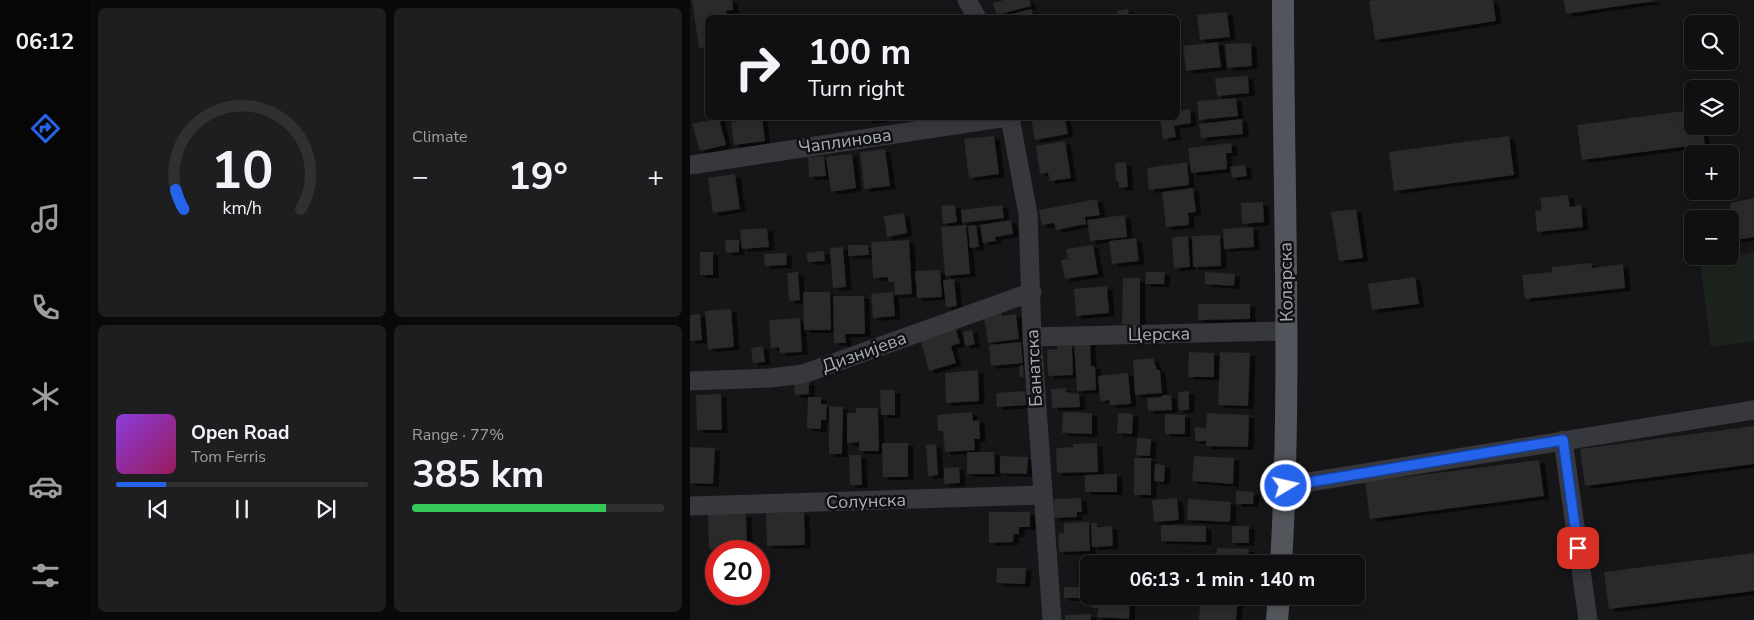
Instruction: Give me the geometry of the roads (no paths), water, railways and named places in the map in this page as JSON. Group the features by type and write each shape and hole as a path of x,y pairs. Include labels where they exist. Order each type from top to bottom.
{"main road":[{"name":"Коларска","path":"1282,555 1286,486 1283,0"},
{"path":"1277,620 1278,605"}],"street":[{"path":"967,0 975,15"},
{"name":"Чаплинова","path":"690,166 988,120"},
{"name":"Банатска","path":"1010,120 1028,214 1032,337 1052,620"},
{"name":"Дизнијева","path":"690,380 770,378 803,374 1032,292"},
{"name":"Церска","path":"1032,337 1286,331"},
{"path":"1286,486 1754,410"},
{"path":"1563,440 1588,620"},
{"name":"Солунска","path":"690,506 1043,495"}]}
